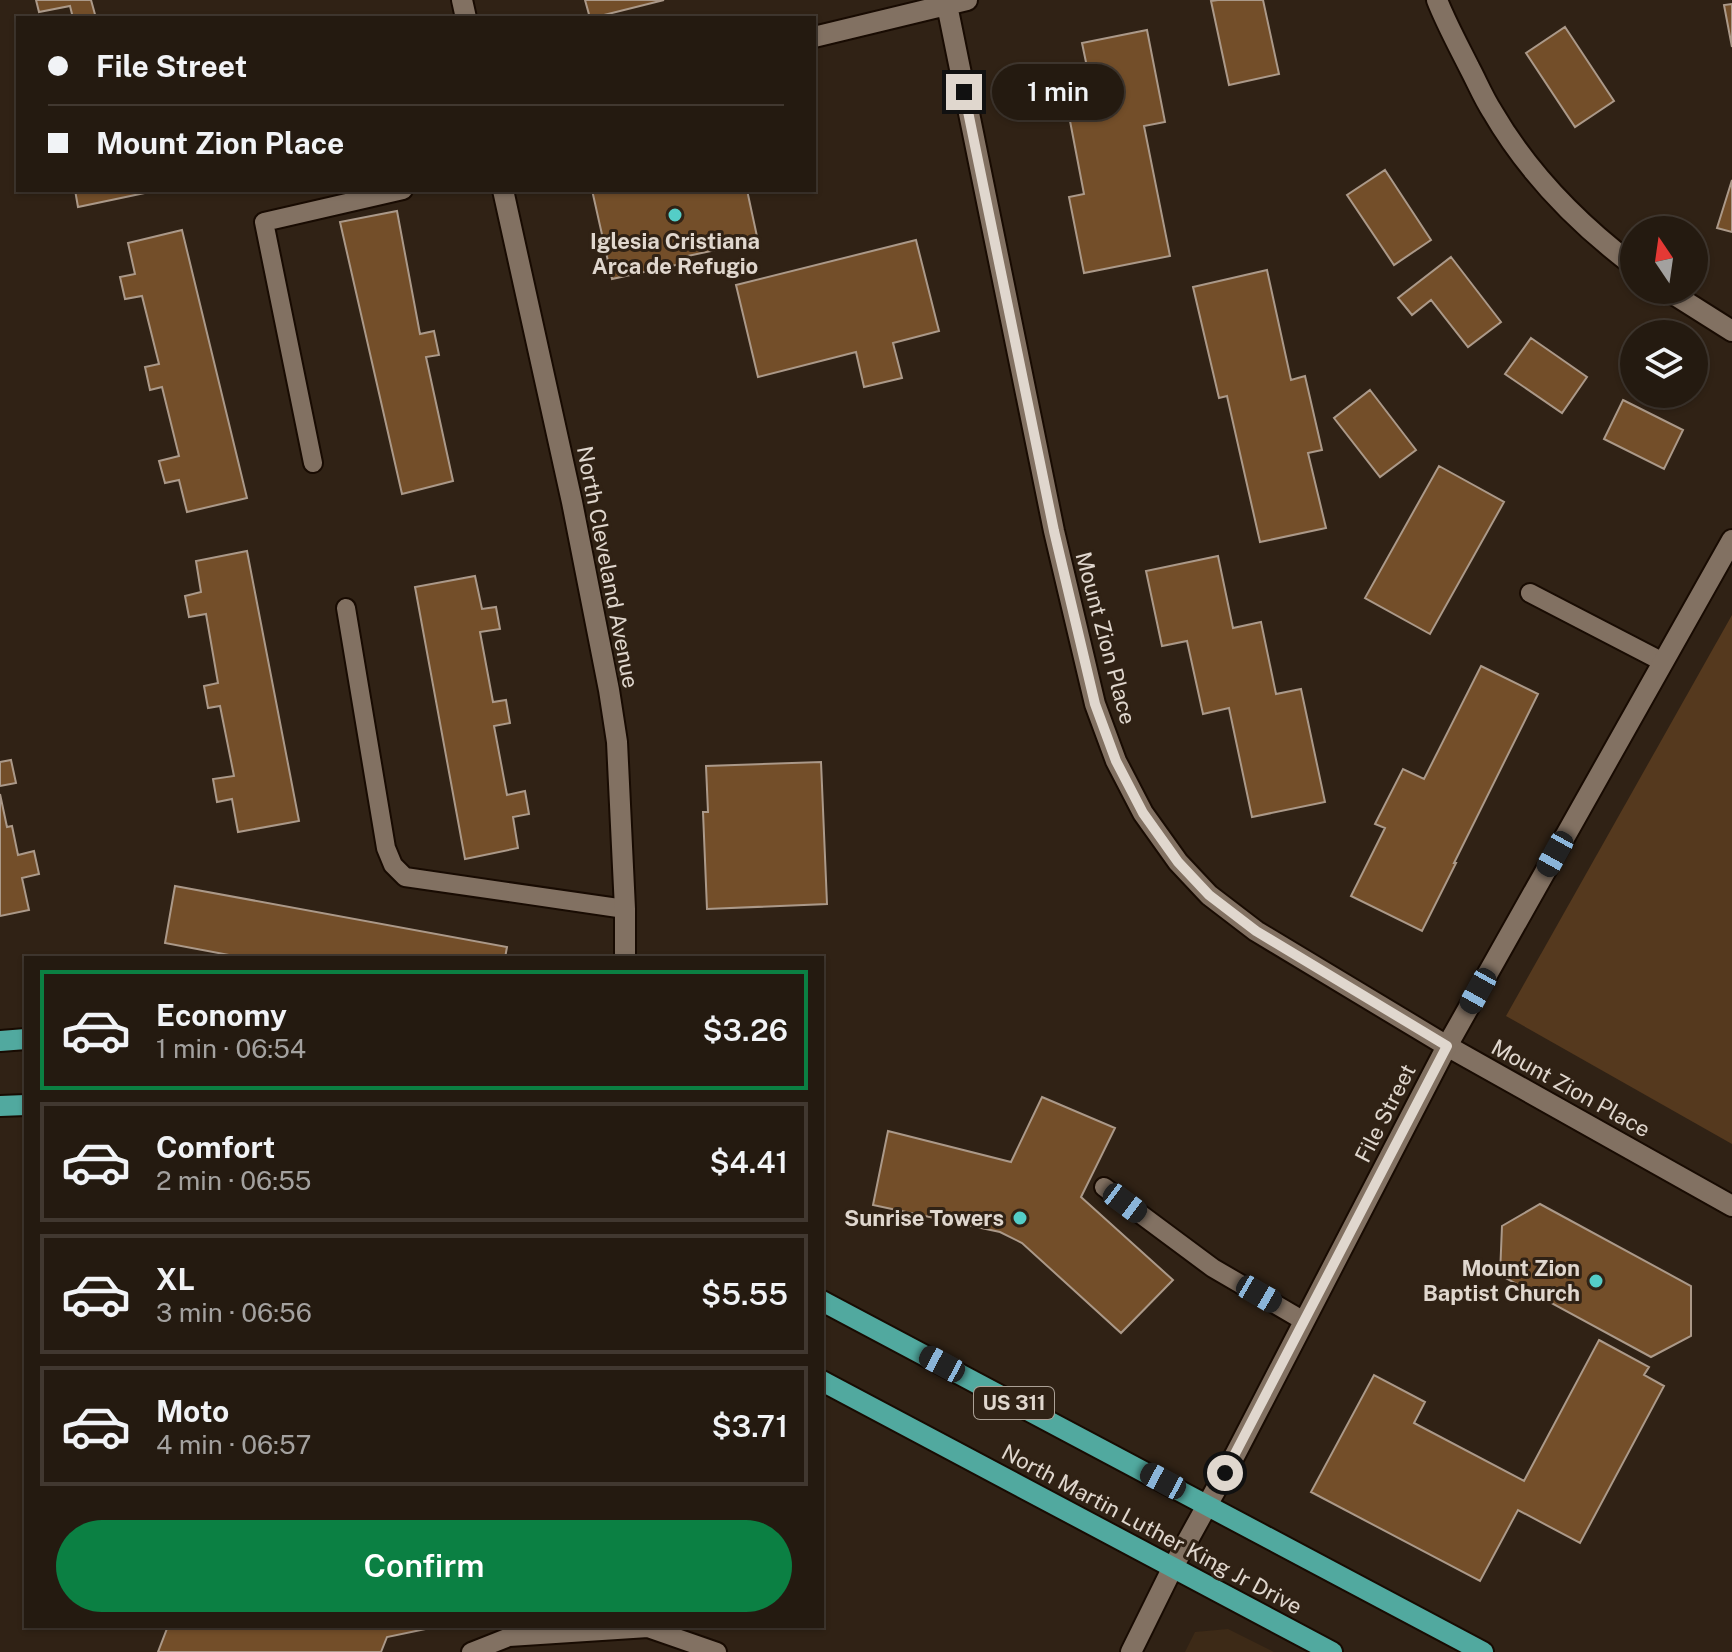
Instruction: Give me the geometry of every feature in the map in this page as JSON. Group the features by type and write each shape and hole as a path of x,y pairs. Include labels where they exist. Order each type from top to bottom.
{"main road":[{"path":"0,1041 24,1039"},
{"path":"0,1106 24,1105"},
{"name":"US 311","path":"824,1302 1483,1652"},
{"name":"North Martin Luther King Jr Drive","path":"824,1382 1332,1652"}],"street":[{"path":"1437,0 1492,111 1525,161 1564,206 1620,255"},
{"path":"816,37 957,2"},
{"name":"Mount Zion Place","path":"957,2 1054,531 1095,704 1116,761 1143,813 1178,862 1209,895 1256,931 1447,1046 1732,1206"},
{"name":"North Cleveland Avenue","path":"503,192 572,502 609,690 617,742 625,956"},
{"path":"1689,304 1732,331"},
{"name":"File Street","path":"1207,1504 1447,1046 1732,540"},
{"path":"1131,1652 1207,1504"}],"lane":[{"path":"313,463 264,222 394,192"},
{"path":"1530,593 1663,662"},
{"path":"346,608 386,848 393,865 405,877 625,909"},
{"path":"1104,1187 1213,1268 1304,1321"},
{"path":"471,1652 509,1637 648,1628 717,1652"}],"shaded area":[{"path":"1732,615 1732,1144 1506,1016"},
{"path":"1228,1629 1274,1652 1185,1652 1195,1632"}],"building":[{"path":"36,0 91,0 95,16 72,16 70,6 39,12"},
{"path":"585,0 664,0 598,16 589,16"},
{"path":"1263,0 1279,74 1229,85 1211,1"},
{"path":"1732,4 1732,47 1724,5"},
{"path":"1565,27 1614,101 1575,127 1526,53"},
{"path":"1147,30 1165,122 1144,126 1170,256 1084,273 1069,197 1084,194 1070,121 1085,118 1075,69 1087,67 1082,43"},
{"path":"1385,170 1431,240 1394,265 1347,195"},
{"path":"1732,180 1732,232 1717,228"},
{"path":"75,192 149,192 78,207"},
{"name":"Iglesia Cristiana Arca de Refugio","path":"592,192 747,192 758,241 683,257 685,263 612,279"},
{"path":"397,211 420,334 434,331 439,355 426,357 453,481 402,494 340,222"},
{"path":"182,230 247,498 187,512 179,480 165,483 159,461 179,456 162,387 150,390 145,367 159,364 142,296 125,299 120,277 135,274 128,243"},
{"path":"916,240 939,331 893,343 902,378 864,387 856,352 758,377 736,285"},
{"path":"1451,257 1501,322 1468,347 1431,300 1412,315 1398,298"},
{"path":"1267,270 1291,380 1305,376 1322,450 1308,453 1326,528 1260,542 1227,396 1219,398 1193,287"},
{"path":"1531,338 1587,377 1562,413 1505,374"},
{"path":"1370,390 1416,450 1380,477 1334,418"},
{"path":"1620,406 1639,408 1683,430 1664,469 1604,439"},
{"path":"1439,466 1504,502 1430,634 1365,598"},
{"path":"247,551 299,821 238,832 232,799 217,802 213,779 234,776 220,706 208,708 204,686 218,683 206,614 189,617 185,596 201,592 196,561"},
{"path":"1218,556 1233,628 1261,622 1276,694 1301,689 1325,802 1252,817 1229,708 1203,714 1187,641 1162,646 1146,571"},
{"path":"475,576 482,609 496,607 500,629 480,632 493,702 506,700 510,723 494,726 507,795 525,791 529,814 513,817 518,848 465,859 415,587"},
{"path":"1481,666 1538,694 1422,931 1351,896 1385,828 1375,824 1403,769 1424,779"},
{"path":"11,760 16,783 0,786 0,762"},
{"path":"821,762 827,904 707,909 703,812 708,812 706,766"},
{"path":"0,794 7,827 12,826 18,855 34,851 39,874 22,878 29,910 0,916"},
{"path":"175,886 507,947 505,956 234,956 165,943"},
{"name":"Sunrise Towers","path":"1042,1097 1115,1128 1081,1197 1173,1280 1121,1333 1022,1243 1000,1232 873,1205 888,1131 1011,1162"},
{"name":"Mount Zion Baptist Church","path":"1540,1204 1691,1286 1691,1336 1651,1357 1500,1275 1502,1226"},
{"path":"1599,1340 1649,1367 1644,1375 1664,1386 1580,1543 1518,1510 1480,1581 1311,1492 1374,1375 1425,1402 1414,1423 1524,1481"},
{"path":"167,1628 430,1628 387,1637 381,1652 158,1652"}],"place":[{"name":"Iglesia Cristiana Arca de Refugio","path":"675,215"},
{"name":"Sunrise Towers","path":"1020,1218"},
{"name":"Mount Zion Baptist Church","path":"1596,1281"}],"route":[{"path":"964,92 1054,531 1095,704 1116,761 1143,813 1178,862 1209,895 1256,931 1447,1046 1225,1473"}]}
